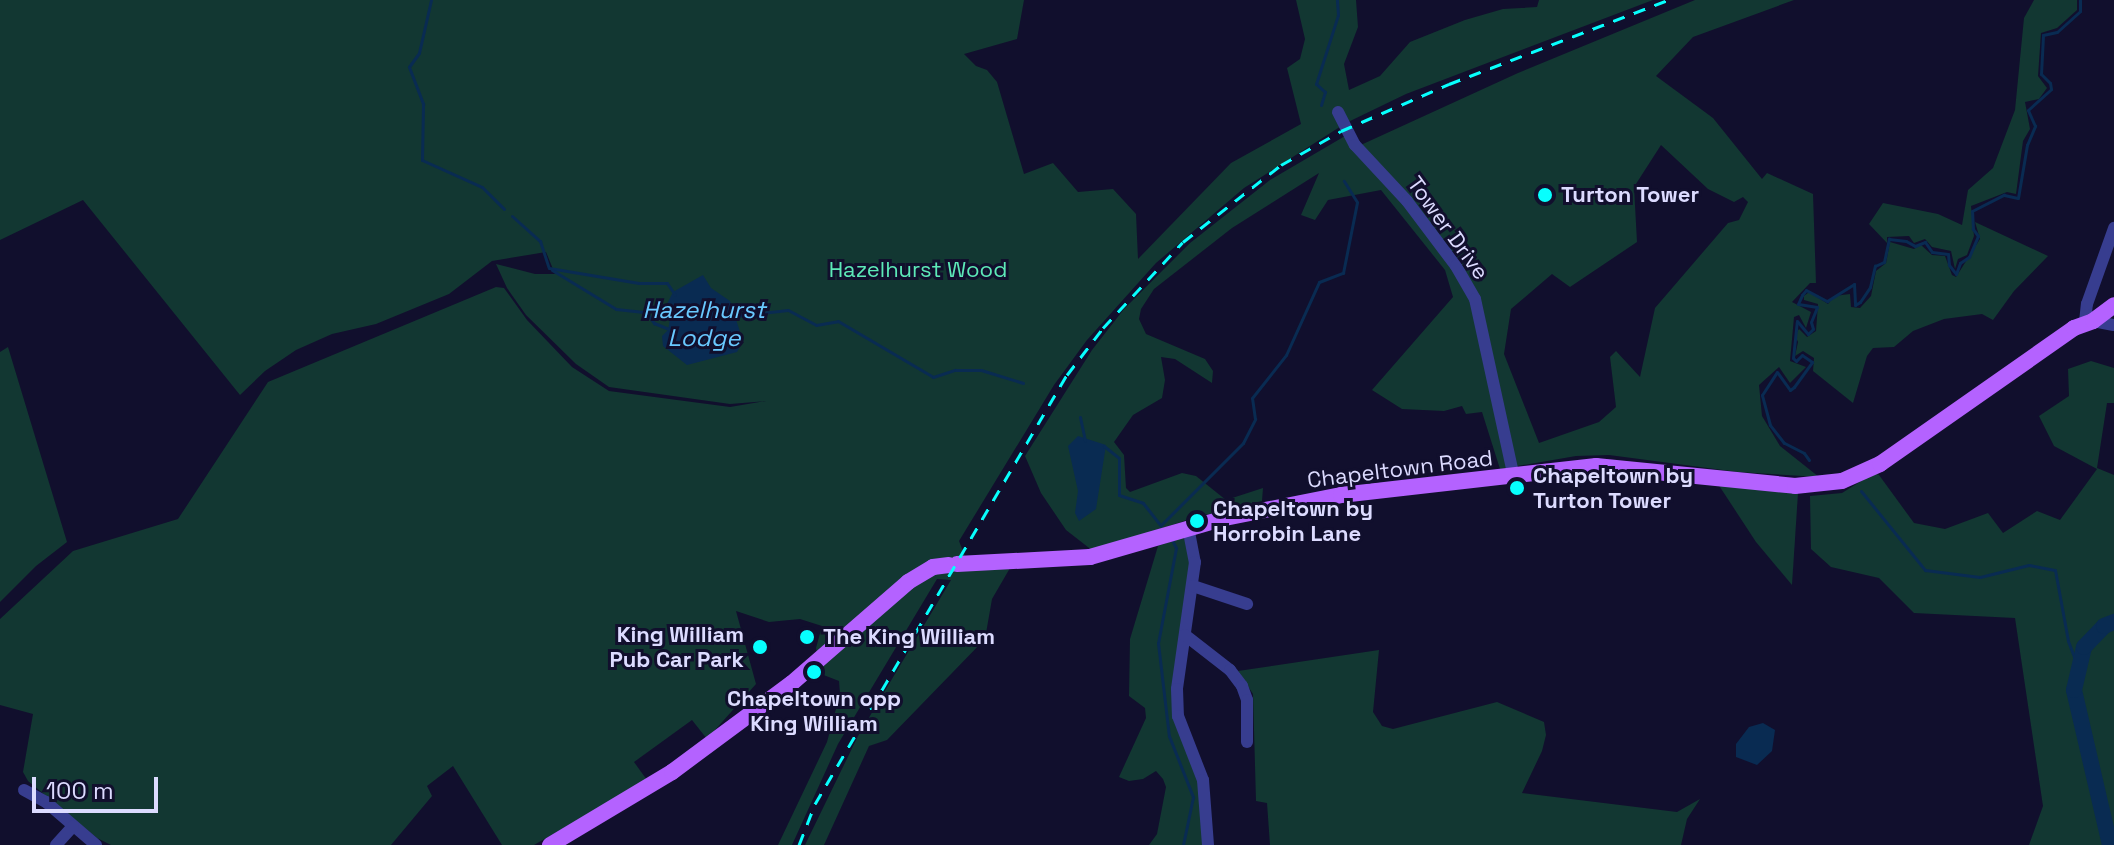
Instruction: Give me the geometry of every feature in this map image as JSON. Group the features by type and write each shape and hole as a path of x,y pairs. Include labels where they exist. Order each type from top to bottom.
{"main road":[{"name":"Chapeltown Road","path":"550,845 672,772 792,683 908,582 933,567 1090,557 1188,527 1341,495 1610,465 1795,486 1842,481 1880,464 2114,305"}],"street":[{"name":"Tower Drive","path":"1338,112 1355,145 1407,201 1456,266 1475,299 1514,478"},
{"path":"2114,228 2087,304 2089,322 2114,325"},
{"path":"1188,527 1195,562 1177,689 1178,716 1203,780 1208,845"},
{"path":"1193,586 1247,604"},
{"path":"1185,635 1230,670 1242,686 1247,700 1247,742"},
{"path":"24,790 46,802 96,845"},
{"path":"56,845 73,826"}],"green space":[{"name":"Hazelhurst Wood","path":"0,0 1024,0 1017,39 964,54 976,66 987,70 997,82 1024,174 1053,163 1078,192 1113,189 1136,214 1138,259 1231,163 1301,124 1287,68 1300,59 1305,39 1296,0 1356,0 1358,27 1344,64 1349,90 1380,76 1410,42 1465,20 1503,9 1537,7 1539,0 1653,0 1406,94 1346,123 1244,188 1156,263 1087,340 1054,385 959,541 965,556 1017,556 992,599 985,639 887,740 869,746 824,845 805,845 858,736 951,580 937,579 838,744 792,845 778,845 827,742 840,694 839,681 821,674 816,648 822,626 800,619 769,622 736,611 756,684 707,739 692,720 634,762 647,780 534,845 502,845 453,766 427,786 432,796 391,845 111,845 97,838 28,781 23,772 33,714 0,705 0,619 73,551 178,519 268,382 496,287 504,288 527,320 572,367 609,391 730,407 766,401 730,404 609,387 576,364 526,315 507,288 496,264 535,274 555,274 546,252 492,261 449,294 376,324 332,334 296,350 265,371 240,395 83,200 0,240"},
{"path":"1695,0 1794,0 1693,37 1656,76 1713,118 1762,179 1767,173 1813,194 1816,283 1810,283 1792,302 1811,312 1806,328 1799,315 1794,317 1790,361 1806,367 1790,383 1779,367 1759,385 1762,416 1780,446 1819,477 1738,472 1609,455 1576,456 1500,469 1482,412 1466,414 1462,406 1444,411 1402,409 1372,390 1453,297 1445,270 1381,190 1328,200 1315,220 1301,215 1319,173 1232,228 1154,289 1141,309 1139,319 1146,334 1205,359 1213,371 1212,383 1175,359 1161,357 1165,380 1162,398 1133,415 1114,442 1124,455 1126,488 1130,492 1182,473 1196,476 1226,500 1263,488 1262,501 1193,518 1093,551 1066,530 1041,493 1025,456 1092,350 1124,309 1190,243 1270,180 1345,136 1352,149 1518,73","holes":["1661,145 1708,189 1734,202 1743,197 1748,202 1739,220 1728,223 1655,308 1640,377 1616,351 1610,357 1616,407 1599,422 1539,443 1504,354 1511,309 1552,274 1570,287 1637,242 1634,187"]},
{"path":"2034,0 2077,0 2077,10 2057,28 2041,33 2038,76 2047,88 2039,99 2025,102 2030,129 2023,141 2016,194 2007,192 1971,206 1974,236 1967,255 1958,259 1955,269 1951,251 1932,247 1925,239 1914,243 1909,236 1887,237 1887,243 1869,224 1883,203 1938,214 1962,225 1968,190 1993,168 2015,110 2024,18"},
{"path":"1975,222 2048,256 2014,291 1993,320 1982,314 1944,319 1913,331 1894,347 1873,348 1867,356 1853,403 1813,371 1814,358 1803,351 1795,356 1798,342 1795,335 1799,329 1807,337 1816,331 1818,304 1804,300 1809,292 1828,304 1834,296 1850,294 1851,307 1860,308 1871,296 1876,271 1886,263 1890,242 1914,249 1921,245 1932,255 1945,256 1952,275 1956,277 1980,239"},
{"path":"8,347 67,542 36,566 0,602 0,352"},
{"path":"2091,361 2114,368 2114,403 2107,403 2097,468 2114,475 2114,845 2029,845 2043,806 2015,618 1914,613 1879,578 1831,567 1811,549 1810,496 1842,493 1874,473 1879,475 1914,523 1945,529 1988,513 2003,533 2037,511 2060,520 2097,469 2054,446 2039,416 2069,396 2068,369"},
{"path":"1718,484 1798,493 1792,585 1756,542"},
{"path":"1184,537 1191,556 1175,717 1198,781 1205,845 1149,845 1157,834 1166,787 1163,779 1156,771 1143,779 1129,781 1119,777 1146,718 1145,708 1129,696 1130,639 1158,546"},
{"path":"1379,650 1373,712 1382,726 1393,729 1497,702 1544,722 1546,735 1542,751 1522,793 1677,812 1700,799 1687,819 1681,845 1270,845 1267,803 1256,801 1253,694 1238,671"}],"water":[{"name":"Hazelhurst Lodge","path":"703,275 711,288 730,301 743,341 737,352 687,365 663,346 662,336 668,330 671,313 667,304 673,292"},
{"path":"1078,436 1106,445 1096,509 1079,521 1075,513 1078,491 1068,446"},
{"path":"1763,723 1775,730 1772,751 1757,765 1736,757 1736,744 1749,727"}],"waterway":[{"path":"431,0 419,53 409,67 423,104 422,160 482,187 504,209"},
{"path":"1321,105 1325,92 1316,84 1338,15 1337,0"},
{"path":"1809,460 1804,453 1784,443 1770,425 1762,395 1777,372 1790,390 1812,362 1802,355 1796,361 1793,358 1797,321 1808,334 1813,329 1811,322 1817,307 1798,304 1802,295 1806,290 1827,301 1854,284 1855,305 1860,302 1870,287 1875,266 1884,262 1889,239 1906,241 1915,246 1925,242 1932,252 1948,254 1949,265 1956,274 1960,263 1969,257 1978,236 1973,229 1972,211 2004,195 2018,198 2027,145 2035,126 2028,110 2051,89 2050,83 2041,74 2043,35 2057,32 2080,11 2080,0"},
{"path":"1161,525 1243,443 1255,419 1252,398 1286,355 1319,282 1343,273 1357,202 1344,181"},
{"path":"512,216 540,241 549,268 639,283 667,283 675,295"},
{"path":"552,270 616,309 646,312 654,323 671,330"},
{"path":"734,316 788,310 816,325 838,321 933,377 955,370 981,370 1023,383"},
{"path":"1080,417 1085,440"},
{"path":"1104,446 1119,458 1119,495 1143,503 1161,526"},
{"path":"1861,491 1925,570 1980,577 2029,565 2055,570 2068,641 2079,670"},
{"path":"1172,540 1176,548 1158,643 1169,736 1193,797 1183,845"},
{"path":"2110,845 2074,690 2084,647 2104,626 2114,622"}],"railway":[{"path":"799,845 815,804 1067,375 1103,328 1183,242 1281,165 1341,131 1449,84 1668,0"}],"place":[{"name":"Turton Tower","path":"1545,195"},
{"name":"Chapeltown by Turton Tower","path":"1517,488"},
{"name":"Chapeltown by Horrobin Lane","path":"1197,521"},
{"name":"The King William","path":"807,637"},
{"name":"King William Pub Car Park","path":"760,647"},
{"name":"Chapeltown opp King William","path":"814,672"}]}
